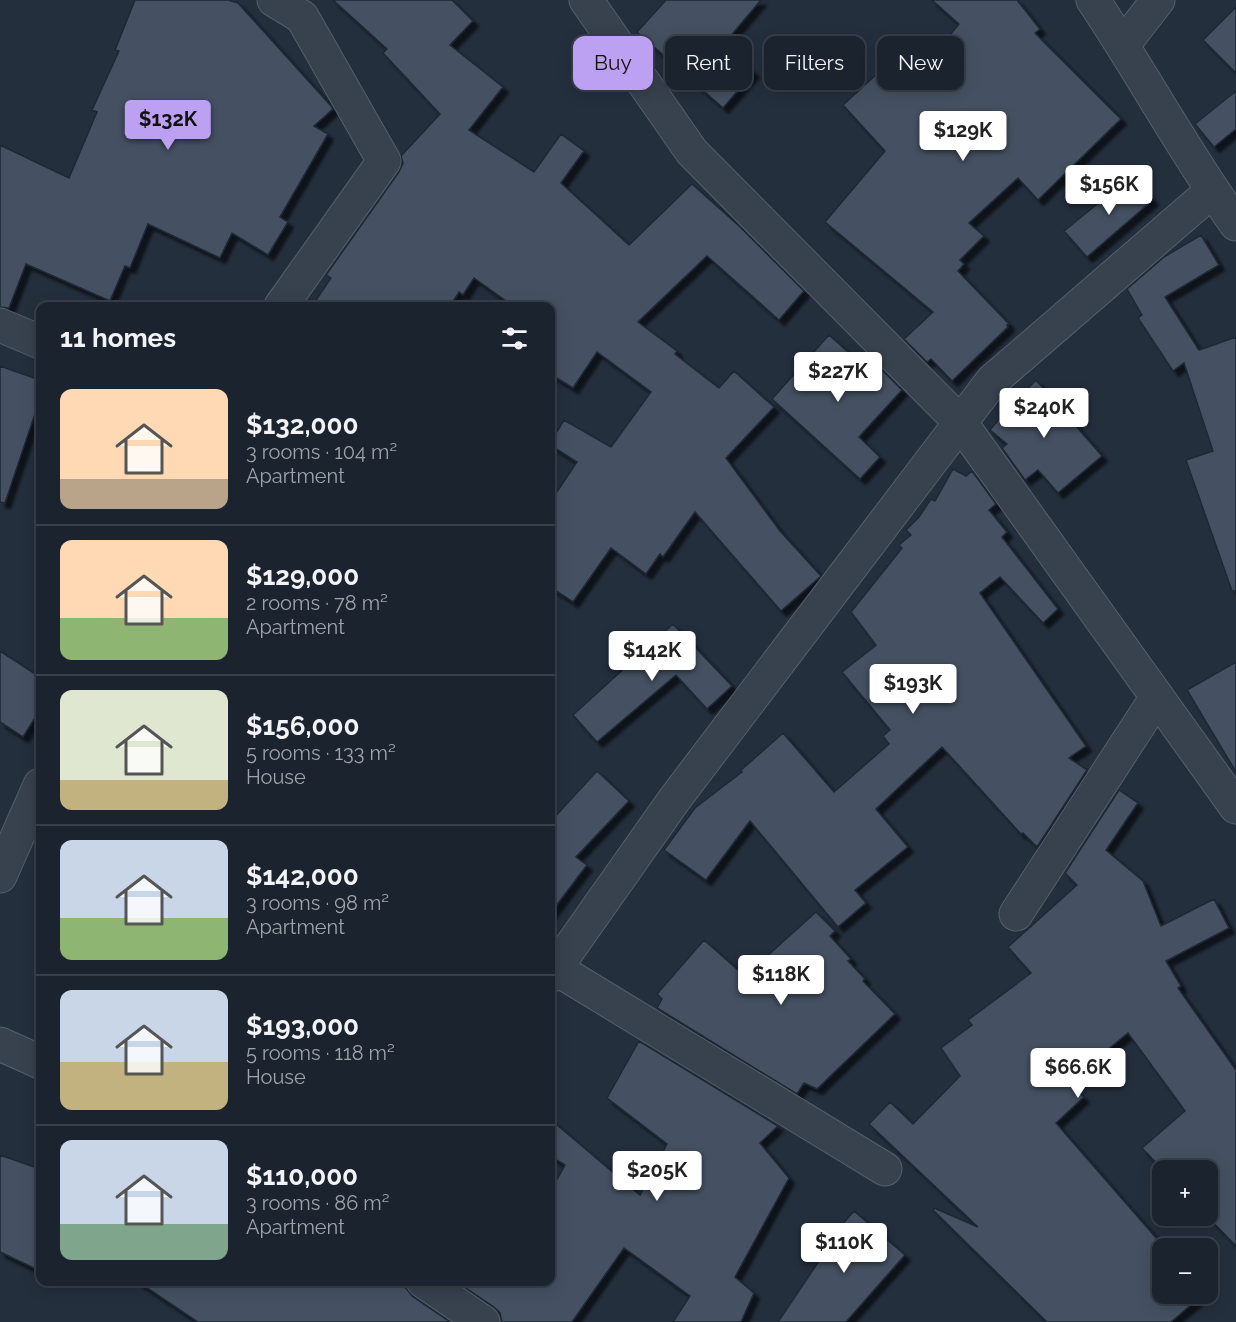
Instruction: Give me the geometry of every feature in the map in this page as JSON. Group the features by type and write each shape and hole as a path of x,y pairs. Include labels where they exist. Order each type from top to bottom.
{"street":[{"path":"274,0 302,17 384,161 284,302"},
{"path":"586,0 692,152 960,422 1236,807"},
{"path":"1093,0 1212,191 1236,224"},
{"path":"1123,45 1158,0"},
{"path":"555,966 674,800 992,381 1212,191"},
{"path":"0,325 36,340"},
{"path":"1016,914 1157,697"},
{"path":"0,876 36,794"},
{"path":"555,972 885,1169"},
{"path":"0,1044 36,1060"},
{"path":"430,1286 483,1322"}],"building":[{"path":"135,0 228,0 238,3 331,106 333,109 314,126 328,134 280,217 288,222 268,255 232,233 220,258 148,224 130,268 125,266 110,301 26,264 9,308 0,307 0,145 69,178 97,112 92,110 119,51 115,50"},
{"path":"333,0 452,0 473,21 450,45 503,87 469,130 534,172 561,134 584,151 561,183 629,245 692,184 739,226 804,291 779,320 707,256 638,322 677,351 675,354 719,388 734,371 774,407 726,458 780,531 821,576 781,611 695,512 663,557 660,554 646,574 611,548 573,602 555,590 555,495 577,462 555,448 555,435 564,420 611,447 651,392 597,352 573,388 555,377 555,302 507,302 474,278 463,295 459,292 453,302 315,302 331,278 326,275 399,172 403,163 401,156 440,114 383,53 387,49"},
{"path":"666,0 761,0 731,36 665,36 665,57 653,46 653,36 642,36 637,32"},
{"path":"932,0 1017,0 1040,29 1035,33 1121,119 1038,200 1018,178 969,223 984,236 960,260 964,264 958,271 1009,324 952,381 931,359 927,362 904,339 933,312 825,222 885,151 843,105 859,90 865,90 865,85 877,74 877,90 964,90 964,36 949,36 959,24"},
{"path":"1236,7 1236,73 1203,40"},
{"path":"703,90 738,90 723,108"},
{"path":"1236,91 1236,129 1214,147 1195,124"},
{"path":"1132,176 1153,200 1087,257 1064,231"},
{"path":"1201,235 1219,265 1165,297 1199,350 1236,337 1236,591 1232,591 1186,460 1213,451 1184,363 1173,371 1138,318 1142,315 1127,289 1164,257"},
{"path":"829,335 867,369 870,366 873,369 877,365 902,390 859,437 880,457 860,479 772,399"},
{"path":"0,366 36,379 36,411 5,503 0,502"},
{"path":"1036,380 1102,456 1058,493 1038,470 1025,480 1002,448 1007,444 990,430"},
{"path":"953,469 966,476 972,471 996,504 989,510 1007,532 1002,537 1058,609 1043,623 1000,577 980,593 1086,746 1069,758 1087,770 1037,847 1023,833 1021,834 942,747 876,809 908,847 855,890 866,903 838,927 750,821 706,880 664,850 695,808 742,772 740,771 783,733 834,792 889,744 883,736 890,730 842,672 876,645 851,612 902,548 899,545 911,535 906,530 919,517 931,499 935,501"},
{"path":"673,624 732,686 707,709 676,675 597,742 573,715"},
{"path":"0,651 36,674 36,716 23,737 0,722"},
{"path":"1236,662 1236,772 1187,690"},
{"path":"597,771 629,801 576,857 587,865 555,907 555,817"},
{"path":"1119,790 1138,803 1106,850 1143,881 1161,926 1214,899 1229,928 1166,961 1181,986 1178,988 1236,1070 1236,1246 1217,1226 1218,1160 1153,1160 1142,1148 1185,1111 1128,1033 1067,1083 1084,1097 1056,1123 1156,1238 1152,1238 1152,1304 1192,1304 1171,1322 1047,1322 933,1210 934,1208 978,1227 869,1124 890,1102 913,1124 960,1076 941,1048 972,1025 968,1020 1031,973 1008,947 1077,885 1065,873"},
{"path":"816,912 835,931 830,936 851,959 848,961 865,979 863,981 895,1014 817,1089 804,1083 797,1094 657,1008 662,999 657,994 704,940 745,976"},
{"path":"639,1041 778,1126 760,1143 789,1178 735,1277 754,1293 741,1322 673,1322 690,1296 624,1248 572,1322 502,1322 500,1313 494,1307 463,1286 555,1286 555,1183 565,1165 555,1159 555,1123 640,1195 667,1144 607,1098"},
{"path":"0,1155 36,1168 36,1269 0,1252"},
{"path":"854,1211 905,1255 846,1322 778,1322 829,1246 826,1243"},
{"path":"144,1286 403,1286 412,1296 450,1322 198,1322"}]}
